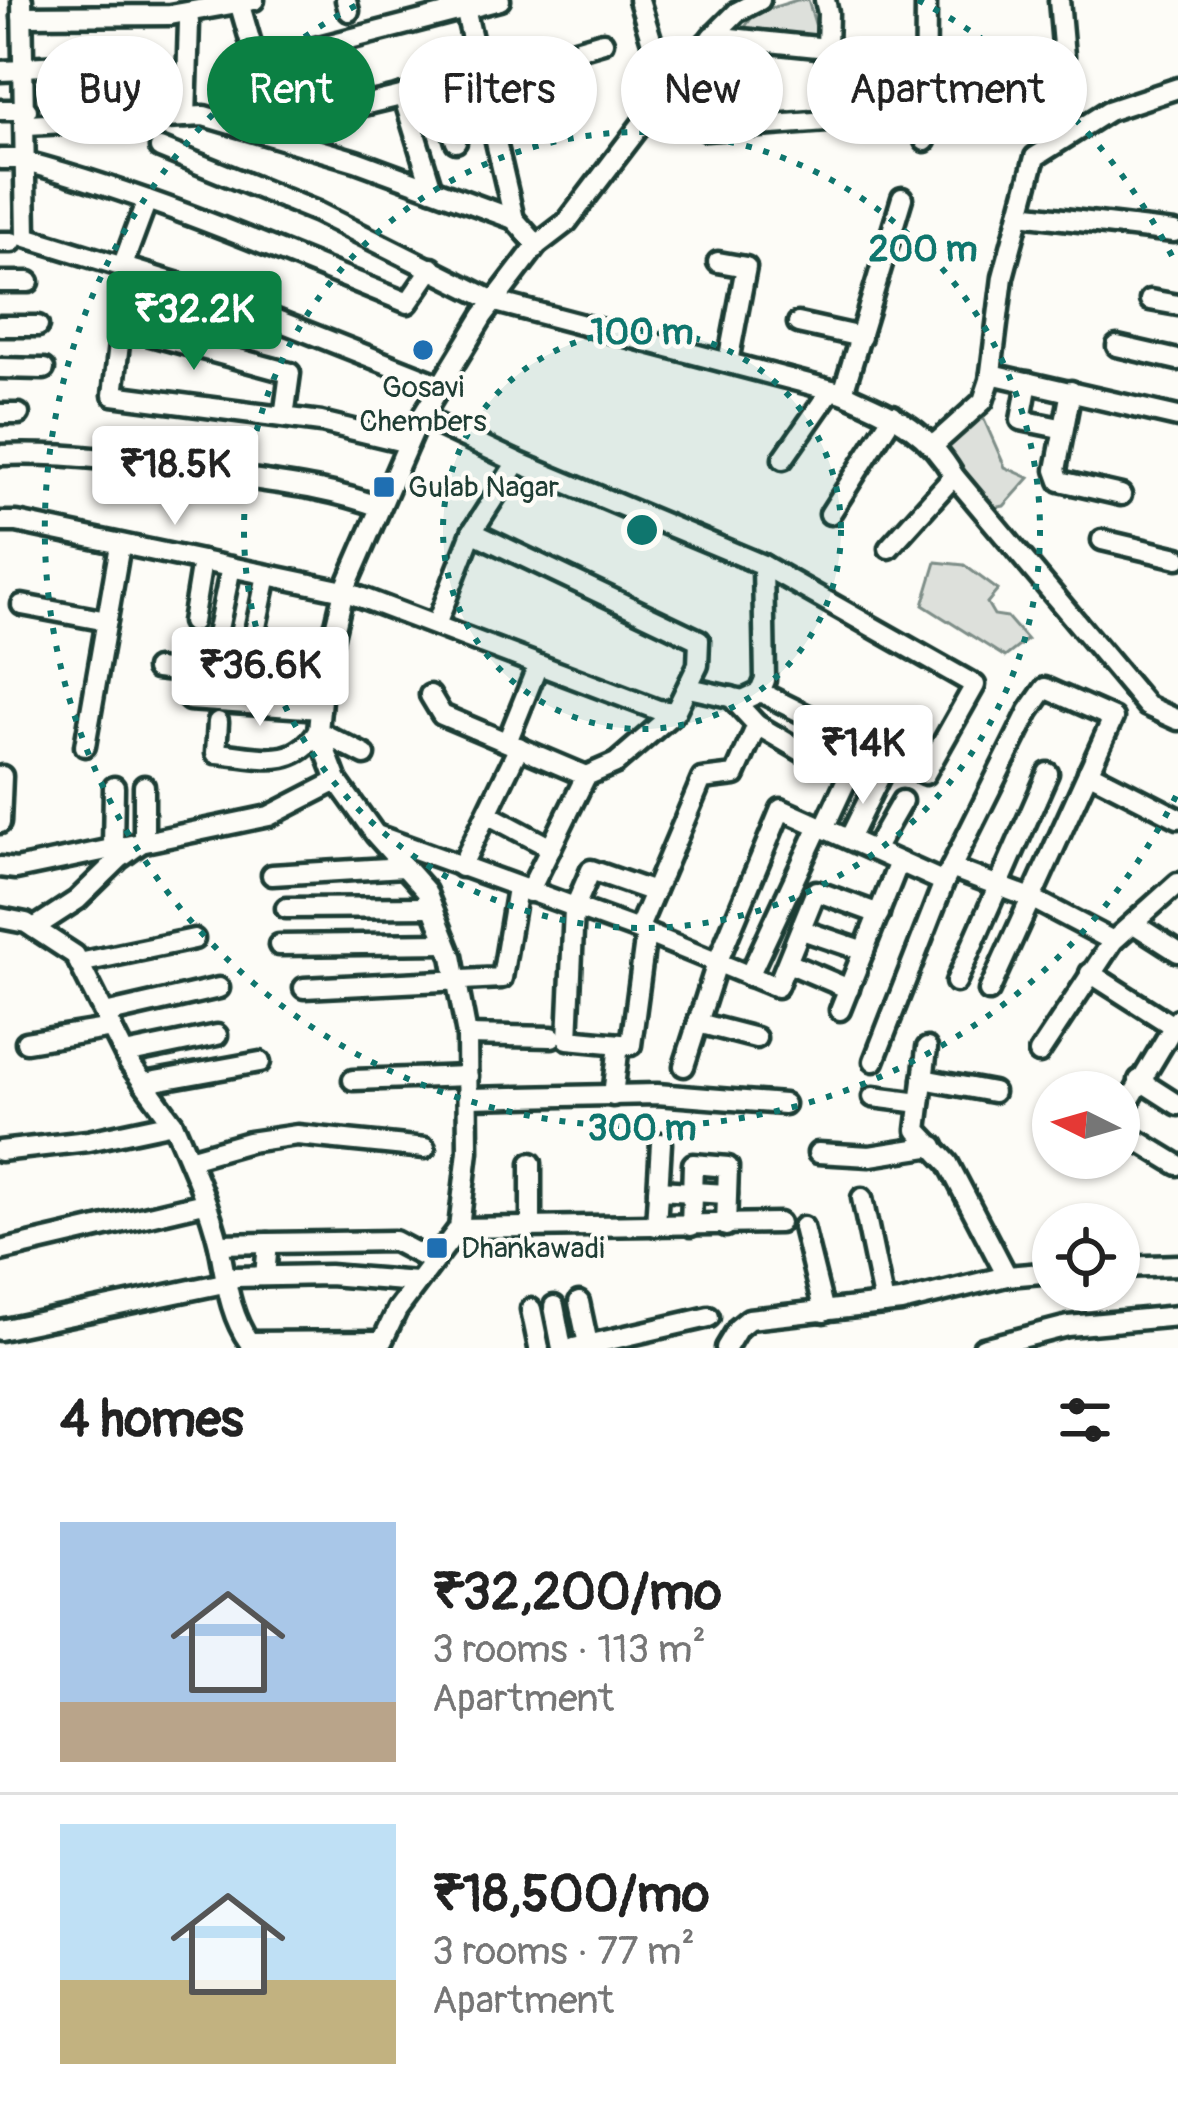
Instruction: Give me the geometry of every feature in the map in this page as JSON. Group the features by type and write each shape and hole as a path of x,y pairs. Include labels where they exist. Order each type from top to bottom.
{"street":[{"path":"354,36 464,4 500,0"},
{"path":"639,0 650,36"},
{"path":"712,36 737,12 760,0"},
{"path":"825,0 826,36"},
{"path":"926,0 926,36"},
{"path":"1059,0 1062,36"},
{"path":"254,36 246,1 170,15 22,8 27,118 23,228 32,242 208,293 441,385"},
{"path":"464,4 471,36"},
{"path":"186,117 189,22"},
{"path":"597,44 603,42"},
{"path":"0,71 36,68"},
{"path":"935,444 983,401 1003,278 1035,157 1108,111 1173,93"},
{"path":"0,110 27,118 204,116 243,125 514,219 537,245"},
{"path":"418,144 432,189"},
{"path":"497,144 514,219"},
{"path":"218,722 216,753 287,758 306,751 318,731 322,687 344,591 408,443 441,385 537,245 567,222 627,144"},
{"path":"160,148 317,212 496,302 837,392 893,416 935,444 954,476 1147,706 1178,720"},
{"path":"0,159 26,160 88,178 240,233 408,303 432,268"},
{"path":"783,458 837,392 861,338 902,198"},
{"path":"122,267 147,200"},
{"path":"0,206 24,206"},
{"path":"1020,214 1174,232"},
{"path":"718,262 746,267 728,362"},
{"path":"0,283 29,282"},
{"path":"1150,300 1178,305"},
{"path":"798,323 861,338"},
{"path":"0,326 38,326"},
{"path":"284,417 290,373 121,327 113,395 321,422 408,443"},
{"path":"1117,346 1178,360"},
{"path":"0,368 44,369"},
{"path":"991,374 1178,417"},
{"path":"1028,382 1021,420 1054,427"},
{"path":"1071,391 1056,470 1060,482 1121,496"},
{"path":"830,514 893,416"},
{"path":"422,417 763,565 975,685 925,774 760,692"},
{"path":"0,455 52,452 141,463 342,493 380,506"},
{"path":"436,625 472,532 518,462"},
{"path":"889,548 954,476"},
{"path":"0,522 344,591 658,710 675,712"},
{"path":"304,988 502,978 523,890 551,848 586,776 616,763 675,712 698,665 699,640 472,532"},
{"path":"1102,540 1178,558"},
{"path":"85,746 120,545"},
{"path":"192,622 202,561"},
{"path":"689,688 743,700 760,692 765,680 763,565"},
{"path":"217,634 231,567"},
{"path":"252,646 267,574"},
{"path":"22,605 107,621"},
{"path":"461,867 487,814 538,665"},
{"path":"156,669 322,687"},
{"path":"874,1060 947,875 1029,710 1045,688 1113,718 989,991"},
{"path":"430,695 442,716 586,776"},
{"path":"731,697 757,725 803,752 831,752 880,776 849,839"},
{"path":"189,700 320,709"},
{"path":"654,892 591,870 574,909 568,1039 631,1045 642,932 654,892 701,779 735,775 757,725"},
{"path":"318,731 365,755"},
{"path":"0,918 34,928 75,956 125,1054 173,1123 205,1203 224,1283 250,1345 380,1345 416,1282 459,1228 468,1151 467,1034 446,943 426,891 375,834 337,781 318,731"},
{"path":"749,976 854,764"},
{"path":"1088,772 1178,818"},
{"path":"956,982 1048,773"},
{"path":"0,823 2,776"},
{"path":"0,867 16,869 269,816 337,781"},
{"path":"144,786 144,841"},
{"path":"113,848 114,787"},
{"path":"874,850 902,801"},
{"path":"684,1066 718,963 782,808 899,862 1031,898 1112,941"},
{"path":"487,814 551,848"},
{"path":"375,834 777,987 816,891 879,914"},
{"path":"34,928 77,900 144,841"},
{"path":"840,1010 899,862"},
{"path":"272,875 404,867"},
{"path":"1039,1053 1112,941 1178,883"},
{"path":"286,908 432,907"},
{"path":"1134,924 1178,952"},
{"path":"802,930 864,950"},
{"path":"79,963 194,939"},
{"path":"279,945 446,943"},
{"path":"788,963 849,989"},
{"path":"1090,973 1176,1023 1140,1079"},
{"path":"26,1042 219,988"},
{"path":"698,1023 756,1038"},
{"path":"467,1034 552,1037"},
{"path":"125,1054 218,1035"},
{"path":"613,1096 619,1044"},
{"path":"1160,1046 1178,1057"},
{"path":"927,1048 917,1130 948,1163 1007,1276"},
{"path":"144,1084 260,1061"},
{"path":"352,1080 468,1076"},
{"path":"923,1079 993,1091"},
{"path":"1140,1082 1178,1105"},
{"path":"469,1098 657,1094 784,1104"},
{"path":"873,1097 920,1103"},
{"path":"0,1151 88,1141 173,1123"},
{"path":"189,1159 297,1135 425,1148"},
{"path":"1140,1142 1178,1166"},
{"path":"656,1226 661,1143"},
{"path":"818,1153 870,1156 934,1146"},
{"path":"531,1163 531,1226"},
{"path":"692,1226 693,1164 728,1167 726,1226"},
{"path":"658,1190 727,1194"},
{"path":"862,1198 884,1304"},
{"path":"0,1251 205,1203"},
{"path":"459,1228 779,1223"},
{"path":"803,1227 824,1312"},
{"path":"218,1244 394,1241 432,1262"},
{"path":"265,1276 268,1243"},
{"path":"1140,1266 1178,1265"},
{"path":"726,1348 749,1319 884,1304 1032,1274"},
{"path":"0,1330 235,1277 329,1275 416,1282"},
{"path":"574,1347 579,1302"},
{"path":"554,1306 574,1347"},
{"path":"532,1309 539,1348"},
{"path":"983,1348 1067,1326 1178,1316"},
{"path":"574,1347 710,1317"}],"shaded area":[{"path":"808,0 819,36 745,27 755,13"},
{"path":"978,406 1005,467 1029,478 1004,506 986,509 939,445"},
{"path":"936,562 964,565 998,590 987,603 994,615 1007,617 1027,640 1005,657 923,605"}],"place":[{"name":"Gosavi Chembers","path":"423,350"},
{"name":"Gulab Nagar","path":"384,487"},
{"name":"Dhankawadi","path":"437,1248"}]}
